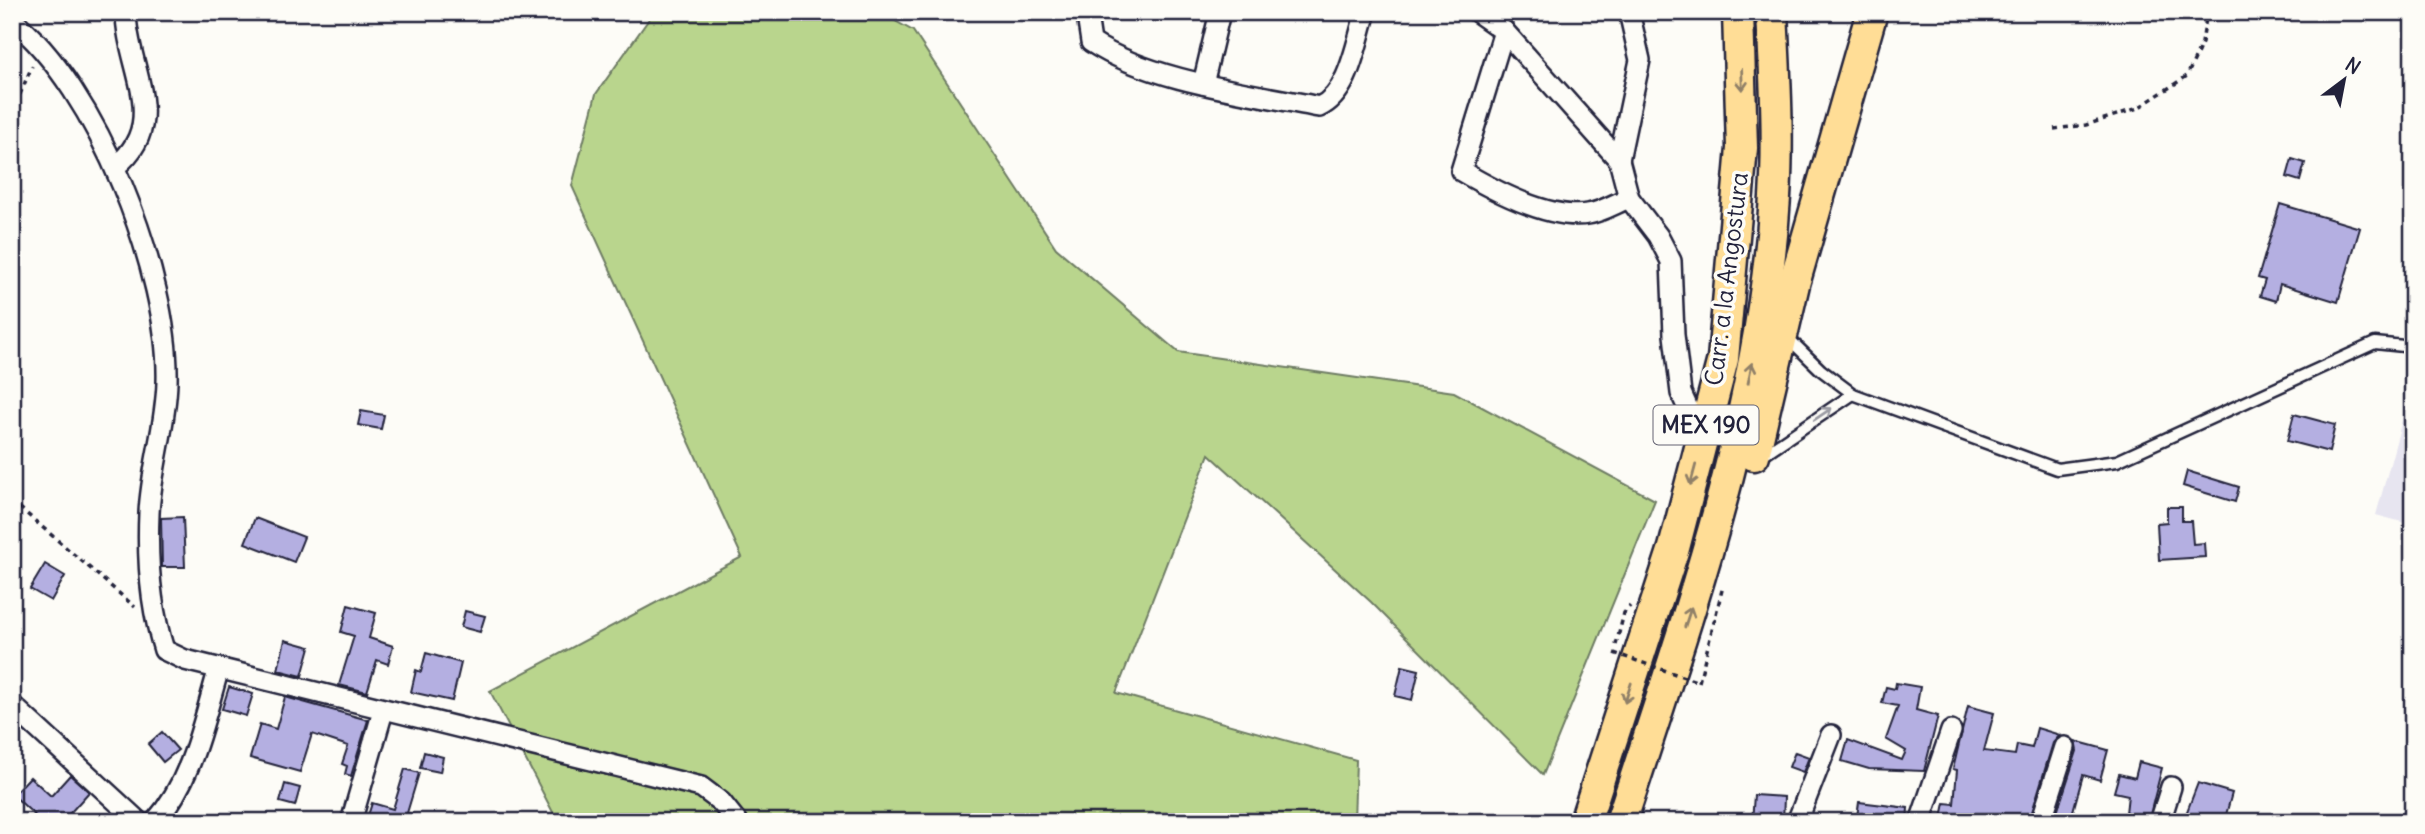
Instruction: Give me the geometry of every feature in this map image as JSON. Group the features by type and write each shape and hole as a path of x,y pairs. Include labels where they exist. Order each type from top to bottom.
{"main road":[{"name":"Carr. a la Angostura","path":"1585,822 1674,548 1723,359 1741,162 1742,85 1738,12"},
{"name":"Carr. a la Angostura","path":"1621,822 1706,561 1731,470 1764,305 1775,197 1776,90 1772,12"},
{"path":"1706,561 1742,504 1783,333 1872,12"}],"street":[{"path":"116,166 129,156 144,122 141,89 126,29 126,12"},
{"path":"1091,12 1088,22 1091,42 1111,55 1203,84 1319,107 1331,102 1341,86 1366,12"},
{"path":"1203,84 1220,12"},
{"path":"1629,12 1640,60 1619,160 1629,198 1658,236 1671,261 1674,335 1681,393 1690,414 1704,432"},
{"path":"1482,13 1504,31 1619,160"},
{"path":"12,20 41,45 77,94 116,166 159,298 166,340 167,383 149,512 151,591 156,626 164,650 185,660 383,711 701,787 721,802 737,822"},
{"path":"1504,31 1461,171 1504,197 1571,215 1590,214 1629,198"},
{"path":"155,822 174,800 191,763 219,668"},
{"path":"12,705 139,822"},
{"path":"351,822 383,711"},
{"path":"1920,822 1951,731"},
{"path":"1797,822 1831,735"},
{"path":"2041,822 2065,747"},
{"path":"2160,822 2171,787"}],"lane":[{"path":"1783,333 1821,370 1853,394 2057,469 2117,461 2375,342 2413,347"},
{"path":"1753,462 1853,394"}],"path":[{"path":"2054,129 2086,125 2138,107 2187,76 2202,43 2207,12"},
{"path":"12,113 41,45"},
{"path":"12,500 156,626"},
{"path":"1624,613 1614,653 1699,682 1711,637"}],"shaded area":[{"path":"2413,380 2413,525 2376,515"}],"green space":[{"path":"654,12 879,12 913,31 1056,248 1178,352 1454,392 1655,500 1543,775 1371,602 1209,454 1116,693 1356,760 1354,822 558,822 490,691 742,557 572,186 596,94"}],"building":[{"path":"2292,159 2305,163 2300,181 2287,177"},
{"path":"2280,204 2360,228 2338,302 2280,284 2276,301 2260,296 2265,280 2258,278"},
{"path":"361,411 384,415 381,429 358,425"},
{"path":"2294,414 2335,425 2329,452 2287,441"},
{"path":"2187,471 2239,487 2235,502 2183,486"},
{"path":"2167,507 2182,507 2182,521 2191,521 2193,544 2204,543 2205,557 2159,560 2157,523 2167,522"},
{"path":"183,517 185,567 162,567 161,518"},
{"path":"255,518 304,537 294,562 245,543"},
{"path":"45,564 65,576 51,601 30,589"},
{"path":"348,605 376,613 369,638 393,646 388,664 377,660 367,692 339,685 354,636 341,632"},
{"path":"465,611 485,616 480,632 461,627"},
{"path":"285,640 310,647 302,676 278,670"},
{"path":"426,653 461,663 452,701 411,692 416,670 421,672"},
{"path":"1402,666 1419,670 1412,700 1395,696"},
{"path":"1896,683 1920,687 1916,710 1938,716 1924,771 1869,769 1842,761 1848,740 1902,760 1906,751 1886,739 1898,706 1882,703 1886,687 1895,689"},
{"path":"229,687 253,694 246,716 222,709"},
{"path":"285,697 368,720 351,776 345,774 347,766 342,764 348,746 312,734 300,772 250,758 260,724 276,729"},
{"path":"1968,706 1994,713 1984,751 2015,755 2017,745 2032,748 2037,728 2060,735 2053,743 2029,822 1941,822 1945,803 1954,804 1957,770 1953,769"},
{"path":"162,732 178,750 163,762 148,744"},
{"path":"2075,741 2108,750 2100,780 2083,775 2070,822 2054,822 2077,751"},
{"path":"424,752 443,757 440,772 420,768"},
{"path":"1795,752 1809,757 1803,772 1789,767"},
{"path":"2139,762 2162,768 2148,822 2125,822 2128,795 2114,792 2119,774 2135,778"},
{"path":"405,769 419,773 407,813 423,818 423,822 366,822 372,803 393,809"},
{"path":"70,775 89,792 62,822 42,822 13,795 30,777 51,796"},
{"path":"2198,783 2232,793 2224,822 2183,822"},
{"path":"285,784 300,788 295,806 280,802"},
{"path":"1754,795 1784,797 1783,822 1752,822"},
{"path":"1859,802 1908,808 1907,822 1864,822 1865,818 1857,817"}]}
